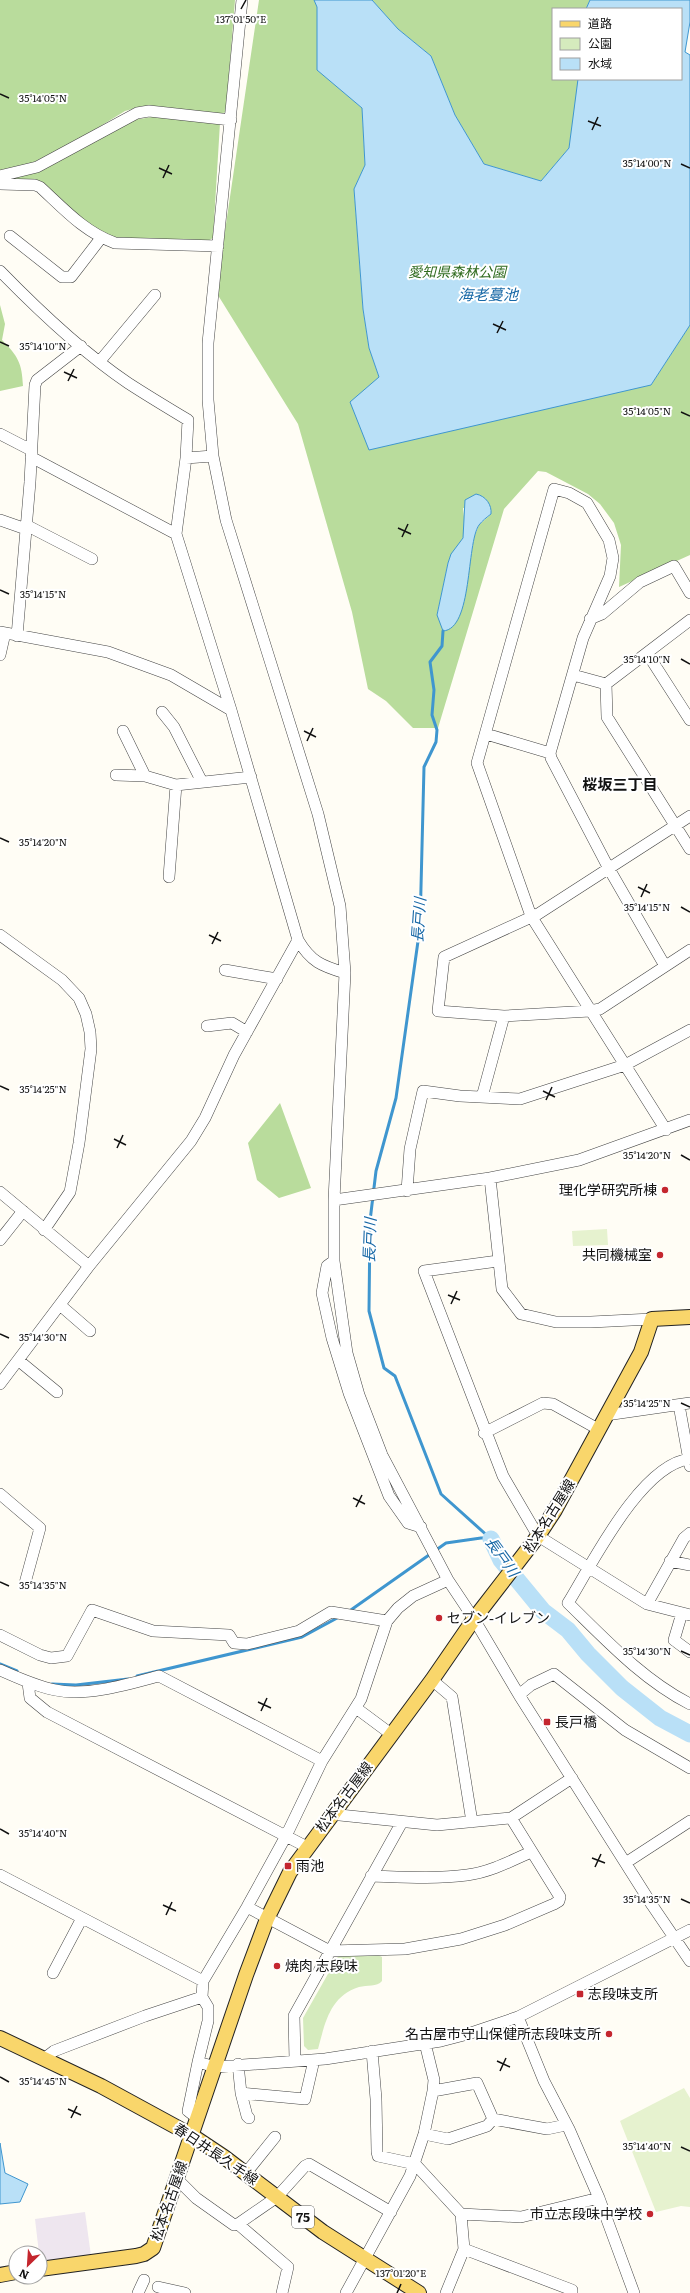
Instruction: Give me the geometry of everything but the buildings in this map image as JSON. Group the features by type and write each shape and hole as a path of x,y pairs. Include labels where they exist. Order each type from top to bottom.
{"main road":[{"path":"652,1319 690,1317"},
{"name":"松本名古屋線","path":"48,2268 136,2256 150,2251 153,2248 267,1919 290,1872 330,1814 432,1680 474,1619 518,1564 538,1536 555,1510 641,1352 652,1319"},
{"name":"春日井長久手線","path":"0,2038 45,2058 101,2086 191,2135 366,2260 419,2293"}],"street":[{"path":"242,0 208,343 208,400 213,456 228,527 318,814 340,906 345,973 334,1200 334,1260 347,1353 359,1395 382,1454 448,1580 474,1619 519,1695 627,1862 652,1905 676,1938 690,1961"},
{"path":"0,176 37,167 137,113 148,111 231,120"},
{"path":"0,184 35,185 40,187 84,228 101,238 115,243 218,246"},
{"path":"10,236 62,277 71,277 101,238"},
{"path":"0,271 28,300 127,383 188,420 186,458 176,534 232,710 298,940 307,955 324,967 345,973"},
{"path":"100,361 155,296"},
{"path":"16,636 26,527 35,384 37,380 81,346"},
{"path":"0,434 31,454 176,534"},
{"path":"186,458 213,456"},
{"path":"665,966 608,867 550,753 590,619 610,576 613,558 609,540 587,503 569,493 554,489 477,763 531,916 666,1130"},
{"path":"0,520 26,527 92,559"},
{"path":"590,619 602,614 640,582 674,566 690,593"},
{"path":"606,684 690,620"},
{"path":"0,655 2,633 108,652 171,674 232,710"},
{"path":"648,653 690,720"},
{"path":"573,675 606,684"},
{"path":"606,684 607,717 690,849"},
{"path":"162,712 174,727 202,782"},
{"path":"123,731 145,776"},
{"path":"486,734 550,753"},
{"path":"116,775 145,776 176,785 251,777"},
{"path":"169,876 176,785"},
{"path":"690,816 608,867 538,914 444,957 442,960 438,1011 504,1016 590,1011 600,1009 690,950"},
{"path":"0,936 57,977 79,998 86,1014 90,1032 91,1049 79,1143 70,1192 44,1230"},
{"path":"0,1384 89,1266 191,1141 205,1118 247,1032 298,940"},
{"path":"225,970 277,979"},
{"path":"482,1097 504,1016"},
{"path":"207,1026 232,1023 247,1032"},
{"path":"407,1191 410,1149 423,1091 520,1099 625,1065 690,1030"},
{"path":"334,1200 407,1191 490,1178 579,1160 666,1130 690,1120"},
{"path":"490,1178 502,1289 521,1314 556,1322 652,1319"},
{"path":"0,1192 89,1266"},
{"path":"0,1240 23,1212"},
{"path":"334,1260 327,1266 322,1293 332,1338 349,1393 389,1496 408,1523 420,1527"},
{"path":"498,1261 424,1271 484,1433 503,1476 538,1536 647,1604 686,1614 674,1640 690,1652"},
{"path":"60,1305 90,1331"},
{"path":"18,1360 57,1392"},
{"path":"484,1433 543,1403 553,1404 598,1429"},
{"path":"606,1415 685,1404 689,1461 666,1467 625,1508 568,1603 619,1653 669,1693 690,1704"},
{"path":"0,1494 40,1528 25,1583"},
{"path":"647,1604 670,1561 684,1538 690,1533"},
{"path":"670,1561 690,1566"},
{"path":"197,2118 188,2111 208,2021 208,2007 202,1997 203,1982 248,1907 286,1836 322,1761 361,1699 387,1621 398,1608 413,1596 448,1580"},
{"path":"0,1635 51,1658 67,1656 92,1610 153,1631 229,1635 234,1643 247,1644 299,1631 331,1612 387,1621"},
{"path":"0,1670 28,1683 57,1691 81,1691 117,1687 159,1676 322,1761"},
{"path":"519,1695 531,1685 554,1674 625,1730 690,1768"},
{"path":"432,1680 452,1696 472,1822"},
{"path":"28,1683 30,1698 47,1712 306,1847"},
{"path":"356,1708 391,1734"},
{"path":"330,1814 437,1825 511,1818 572,1778"},
{"path":"248,1907 267,1919 330,1951 405,1949 462,1939 505,1925 554,1904 559,1901 560,1897 511,1818"},
{"path":"627,1862 690,1821"},
{"path":"295,2060 294,2016 402,1822"},
{"path":"371,1876 422,1878 468,1875 492,1869 531,1852"},
{"path":"0,1875 203,1982"},
{"path":"52,1973 82,1918"},
{"path":"198,2062 215,2067 238,2064 314,2060 425,2043 468,2034 518,2017 690,1930"},
{"path":"45,2058 54,2051 145,2016 202,1997"},
{"path":"518,2017 544,2081 566,2125 598,2198 634,2293"},
{"path":"346,2293 366,2260 416,2164 424,2134 434,2080 425,2043"},
{"path":"372,2051 376,2099 378,2156 416,2164 461,2214 464,2249 446,2293"},
{"path":"241,2093 305,2099 314,2060"},
{"path":"238,2064 241,2093 247,2116 249,2118"},
{"path":"433,2091 477,2084 493,2119"},
{"path":"493,2119 547,2129 566,2125"},
{"path":"424,2134 448,2139 487,2126 493,2119"},
{"path":"246,2173 275,2137"},
{"path":"176,2178 196,2198 234,2225 238,2224 277,2197 305,2166 310,2164 391,2212"},
{"path":"461,2214 521,2217 598,2198"},
{"path":"238,2224 288,2267 282,2293"},
{"path":"464,2249 572,2290 572,2293"},
{"path":"138,2293 144,2280"},
{"path":"158,2287 185,2293"}],"shaded area":[{"path":"85,2212 91,2256 48,2261 48,2245 38,2245 35,2219"}],"green space":[{"path":"0,0 235,0 226,112 217,115 194,114 143,106 125,111 78,140 32,163 0,173"},
{"path":"259,0 314,0 317,6 317,69 362,108 365,165 354,189 363,309 369,348 379,377 651,385 690,325 690,555 619,587 621,545 614,523 600,504 588,494 546,472 538,471 504,509 438,728 413,728 386,701 368,689 352,612 298,424 216,292","holes":["463,508 491,514 479,525 474,537 464,600 458,618 437,615 448,563 464,534"]},
{"path":"372,0 590,0 586,8 552,8 552,80 579,81 569,148 541,181 484,164 455,115 431,56 398,29"},
{"path":"159,116 220,123 213,238 206,242 128,242 97,233 40,183 8,180 48,167 133,120"},
{"path":"0,305 5,324 2,340 18,360 22,371 23,386 0,391"},
{"path":"280,1103 311,1188 279,1198 257,1180 248,1143"},
{"path":"607,1229 608,1245 573,1246 572,1231"},
{"path":"378,1955 382,1957 382,1981 375,1985 359,1987 349,1991 341,1997 335,2004 326,2020 318,2049 308,2050 304,2046 303,2018 337,1958 339,1956"},
{"path":"684,2088 690,2098 690,2207 681,2206 656,2212 620,2121"}],"water":[{"name":"海老蔓池","path":"314,0 372,0 398,29 431,56 455,115 484,164 541,181 569,148 578,80 682,80 682,8 586,8 590,0 690,0 690,22 685,52 690,55 690,325 651,385 369,450 350,402 379,377 369,348 363,309 354,189 365,165 362,108 317,70 317,7"},
{"path":"476,494 488,501 491,514 479,525 475,535 464,602 459,616 453,627 443,631 437,615 448,563 451,554 463,538 465,500"},
{"path":"0,2143 5,2173 28,2184 20,2202 0,2204"}],"waterway":[{"name":"長戸川","path":"443,631 442,646 430,662 434,690 432,715 437,730 436,742 424,767 420,927 396,1098 376,1171 370,1221 369,1311 384,1368 395,1376 441,1494 491,1539"},
{"path":"348,1612 446,1543 490,1538"},
{"name":"長戸川","path":"491,1539 501,1560 543,1611 568,1630 588,1654 622,1688 660,1718 690,1734"},
{"path":"137,1676 302,1637 339,1617"},
{"path":"0,1664 17,1671"},
{"path":"52,1684 76,1685 128,1679"}],"place":[{"name":"理化学研究所棟","path":"665,1190"},
{"name":"共同機械室","path":"660,1255"},
{"name":"セブン-イレブン","path":"439,1618"},
{"name":"長戸橋","path":"547,1722"},
{"name":"雨池","path":"288,1866"},
{"name":"焼肉 志段味","path":"277,1966"},
{"name":"志段味支所","path":"580,1994"},
{"name":"名古屋市守山保健所志段味支所","path":"609,2034"},
{"name":"市立志段味中学校","path":"650,2214"}],"district":[{"name":"桜坂三丁目","path":"620,785"}],"park label":[{"name":"愛知県森林公園","path":"457,272"}]}
